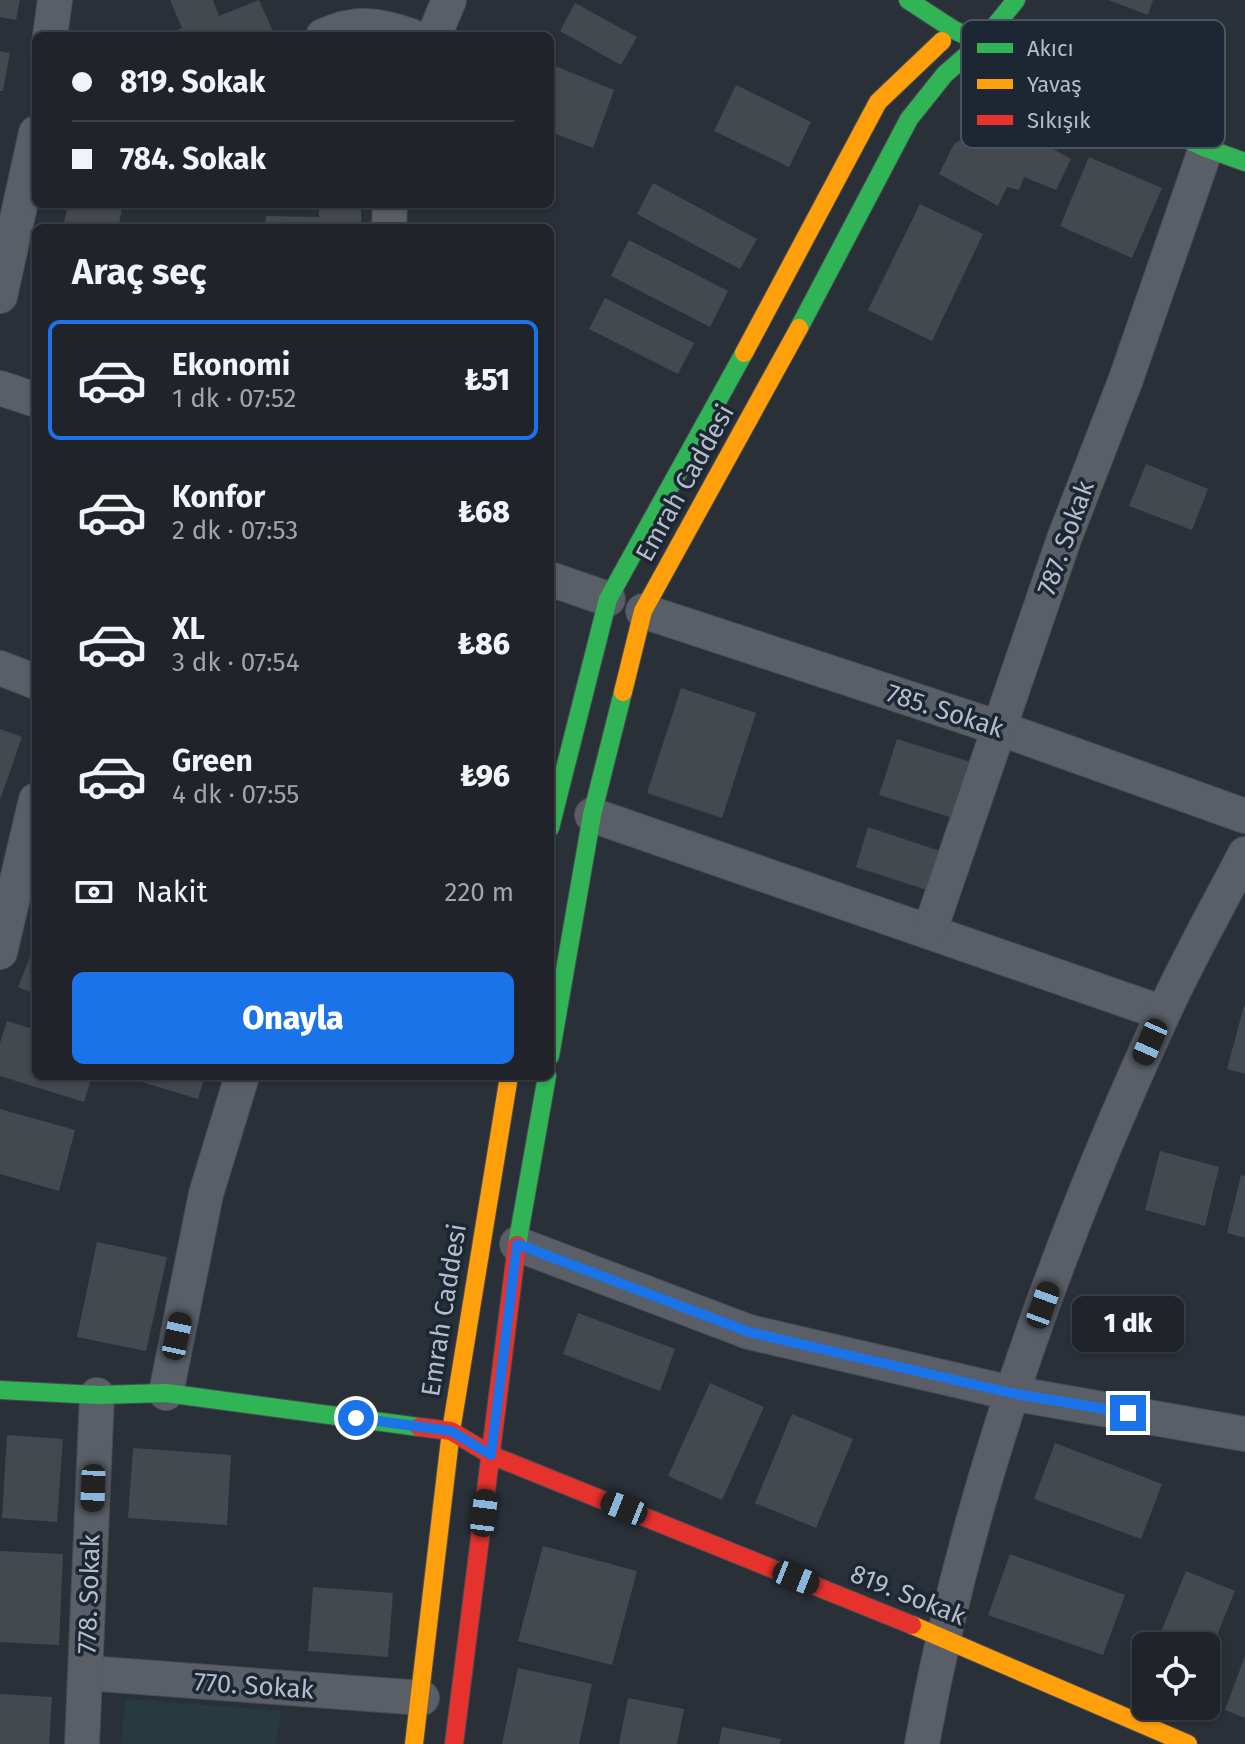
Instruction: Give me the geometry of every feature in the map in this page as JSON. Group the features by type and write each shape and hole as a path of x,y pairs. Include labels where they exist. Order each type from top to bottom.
{"street":[{"path":"51,32 55,0"},
{"path":"436,32 449,0"},
{"path":"908,0 961,27"},
{"name":"Emrah Caddesi","path":"1000,20 1016,0"},
{"path":"332,32 379,24 400,32"},
{"name":"Emrah Caddesi","path":"554,812 608,599 702,432 878,102 958,25"},
{"name":"Emrah Caddesi","path":"554,1033 592,815 643,611 781,362 909,119 945,74 961,60"},
{"path":"1206,148 1245,162"},
{"name":"787. Sokak","path":"930,930 1206,148"},
{"path":"0,296 32,162"},
{"path":"0,388 32,399"},
{"path":"554,580 608,599"},
{"name":"785. Sokak","path":"643,611 999,728 1245,816"},
{"path":"0,668 32,680"},
{"path":"592,815 1163,1013"},
{"path":"0,952 17,897 32,820"},
{"path":"922,1744 941,1637 1011,1393 1086,1188 1163,1013 1245,854"},
{"path":"166,1393 206,1194 241,1080"},
{"name":"Emrah Caddesi","path":"414,1744 422,1698 451,1431 508,1080"},
{"path":"454,1744 517,1244 546,1080"},
{"path":"517,1244 749,1332 1011,1393 1245,1434"},
{"name":"819. Sokak","path":"0,1390 97,1395 166,1393 451,1431 491,1455 941,1637 1186,1744"},
{"name":"778. Sokak","path":"82,1744 97,1395"},
{"name":"770. Sokak","path":"87,1673 422,1698"}],"green space":[{"path":"126,1699 281,1711 276,1744 121,1744"}],"building":[{"path":"0,0 20,0 16,20 0,17"},
{"path":"170,0 213,0 219,16 259,0 273,32 173,32 182,28"},
{"path":"1108,0 1153,0 1148,15"},
{"path":"575,3 637,37 621,65 560,31"},
{"path":"0,51 10,53 3,91 0,91"},
{"path":"554,66 614,90 593,148 554,133"},
{"path":"736,85 811,122 789,167 714,131"},
{"path":"961,139 961,148 1051,148 1071,159 1056,190 1024,177 1019,190 1007,187 998,206 939,174 954,144"},
{"path":"1089,157 1162,188 1132,258 1060,226"},
{"path":"653,183 757,239 740,269 637,214"},
{"path":"920,204 983,234 932,341 868,310"},
{"path":"67,208 122,208 119,224 64,224"},
{"path":"319,208 361,208 361,224 265,224 266,216 319,217"},
{"path":"629,240 728,291 710,327 611,276"},
{"path":"605,298 694,343 678,374 589,329"},
{"path":"1146,464 1208,489 1192,530 1129,506"},
{"path":"681,688 756,713 722,818 647,793"},
{"path":"0,729 22,737 0,800"},
{"path":"897,739 977,764 959,820 879,795"},
{"path":"868,827 943,852 930,891 856,867"},
{"path":"32,952 32,992 18,987"},
{"path":"1245,1006 1245,1074 1227,1069"},
{"path":"7,1021 32,1029 32,1080 91,1080 84,1102 0,1076 0,1043"},
{"path":"135,1080 204,1080 198,1099"},
{"path":"0,1109 75,1130 59,1191 0,1174"},
{"path":"1160,1151 1219,1167 1205,1226 1145,1210"},
{"path":"1241,1175 1245,1176 1245,1238 1227,1233"},
{"path":"97,1242 167,1257 146,1351 77,1337"},
{"path":"578,1313 675,1349 660,1391 563,1354"},
{"path":"710,1383 764,1407 722,1500 668,1476"},
{"path":"792,1414 853,1439 816,1528 755,1503"},
{"path":"7,1435 63,1439 57,1522 2,1518"},
{"path":"1055,1443 1162,1484 1141,1539 1034,1499"},
{"path":"133,1448 231,1455 227,1525 128,1518"},
{"path":"543,1546 637,1571 612,1665 518,1641"},
{"path":"0,1551 63,1554 59,1645 0,1642"},
{"path":"1010,1554 1125,1595 1103,1655 988,1615"},
{"path":"1186,1571 1235,1591 1218,1632 1161,1632"},
{"path":"313,1587 393,1593 388,1657 308,1651"},
{"path":"1245,1656 1245,1718 1225,1710"},
{"path":"518,1668 592,1684 579,1744 502,1744"},
{"path":"0,1694 52,1697 49,1744 0,1744"},
{"path":"628,1698 684,1709 677,1744 619,1744"},
{"path":"722,1727 781,1739 780,1744 719,1744"}],"traffic: fast":[{"path":"908,0 961,33"},
{"path":"1000,20 1016,0"},
{"path":"799,328 909,119 945,74 961,60"},
{"path":"1206,148 1245,162"},
{"path":"554,812 608,599 744,353"},
{"path":"554,1033 592,815 623,692"},
{"path":"517,1245 546,1080"},
{"path":"0,1390 97,1395 166,1393 419,1427"}],"traffic: slow":[{"path":"744,353 878,102 942,41"},
{"path":"623,692 643,611 799,328"},
{"path":"414,1744 451,1431 508,1080"},
{"path":"912,1625 1188,1744"}],"traffic: jam":[{"path":"454,1744 517,1245"},
{"path":"419,1427 451,1431 491,1455 912,1625"}],"route":[{"path":"356,1418 451,1431 491,1455 517,1244 749,1332 1011,1393 1128,1413"}]}
